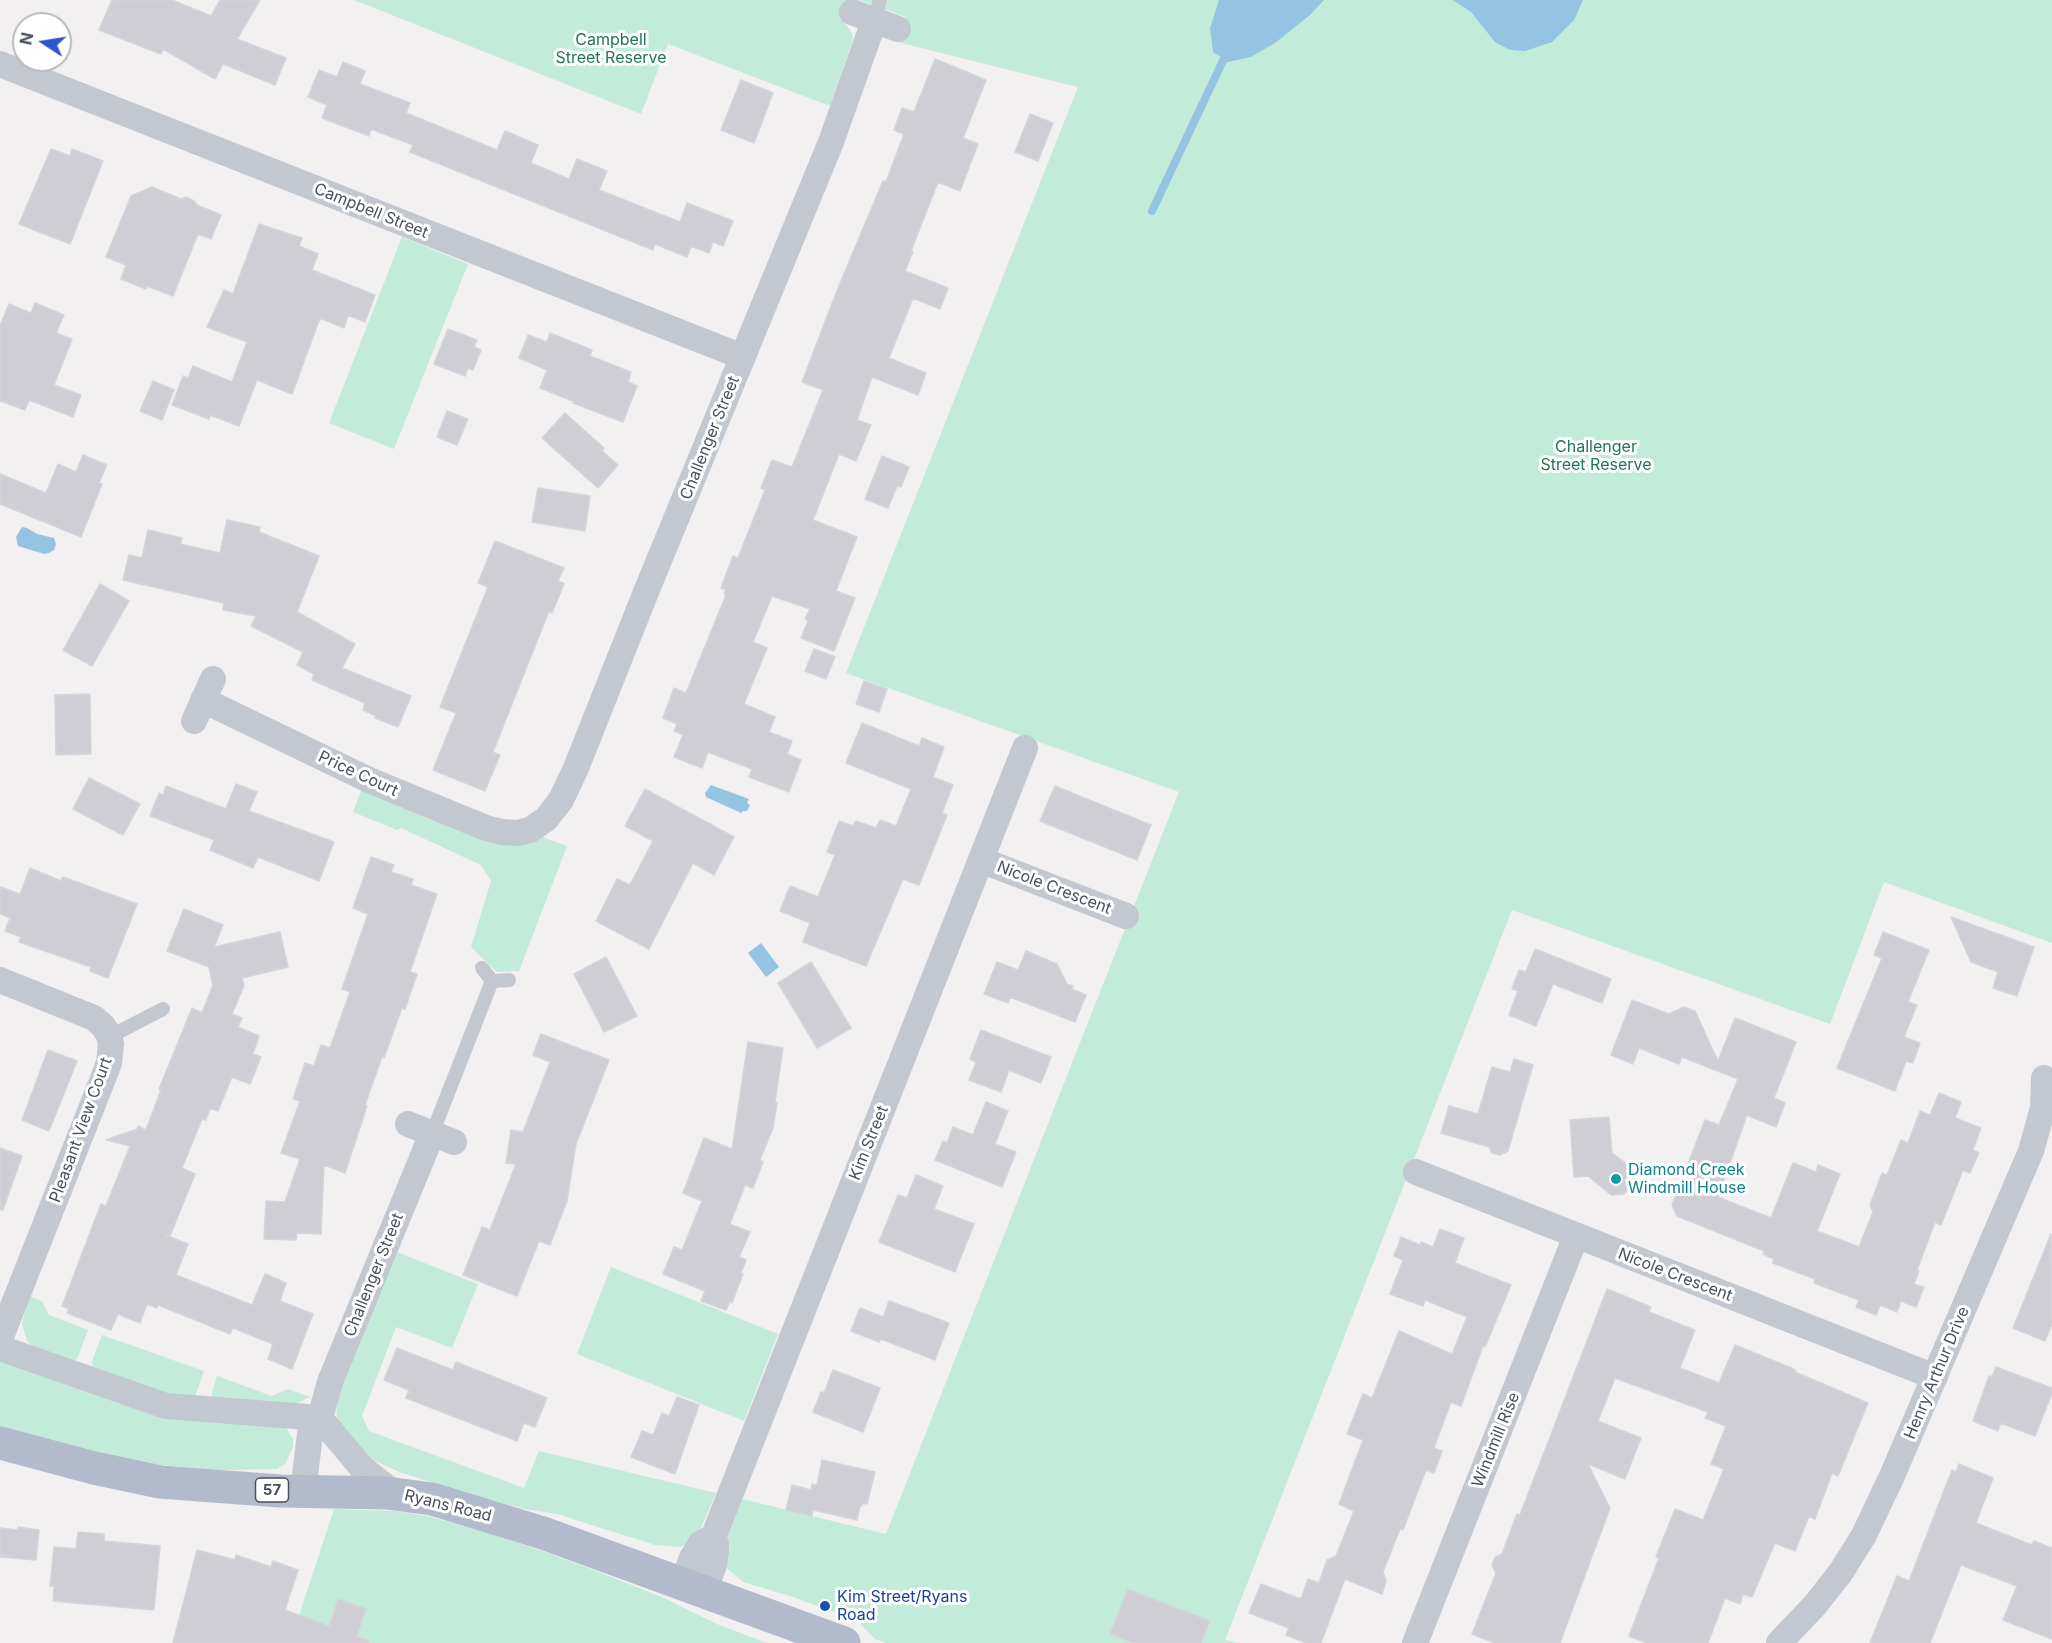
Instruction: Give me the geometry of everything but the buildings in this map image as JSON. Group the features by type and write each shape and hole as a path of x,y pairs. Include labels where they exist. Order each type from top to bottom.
{"main road":[{"name":"Ryans Road","path":"0,1443 101,1470 160,1482 424,1497 478,1511 543,1533 844,1643"}],"street":[{"name":"Challenger Street","path":"517,833 530,830 546,819 566,790 831,142 876,16"},
{"name":"Campbell Street","path":"1,69 743,357"},
{"name":"Price Court","path":"203,700 389,789 486,828 517,833"},
{"name":"Kim Street","path":"693,1588 692,1558 701,1543 713,1538 1025,748"},
{"name":"Nicole Crescent","path":"981,860 1126,916"},
{"name":"Pleasant View Court","path":"0,980 85,1013 103,1026 109,1037 111,1052 106,1072 0,1339"},
{"name":"Henry Arthur Drive","path":"1779,1643 1815,1605 1841,1572 1864,1535 1935,1377 2031,1151 2043,1108 2044,1078"},
{"path":"408,1124 443,1138"},
{"name":"Challenger Street","path":"313,1492 310,1434 320,1418 330,1382 443,1138"},
{"name":"Nicole Crescent","path":"1416,1172 1935,1377"},
{"name":"Windmill Rise","path":"1415,1643 1576,1236"},
{"path":"0,1348 166,1406 320,1418 362,1468 398,1494"}],"lane":[{"path":"482,968 492,981 509,980"},
{"name":"Challenger Street","path":"443,1138 492,981"},
{"path":"109,1037 163,1009"}],"green space":[{"name":"Campbell Street Reserve","path":"354,0 853,0 844,22 852,33 853,39 830,106 668,44 641,114"},
{"name":"Challenger Street Reserve","path":"859,0 2052,0 2052,943 1884,882 1830,1024 1512,910 1225,1640 1237,1643 886,1643 875,1639 858,1621 790,1596 743,1582 728,1569 724,1560 726,1541 742,1499 886,1534 1179,792 846,673 1078,87 898,42 906,17"},
{"path":"402,237 468,264 394,449 329,423"},
{"path":"362,788 542,837 567,846 519,971 497,972 471,947 491,881 481,865 401,828 397,830 353,812"},
{"path":"394,1251 478,1284 452,1348 396,1327 362,1416 369,1431 524,1488 539,1451 716,1493 700,1530 688,1544 680,1547 655,1545 557,1514 486,1499 402,1473 366,1457 341,1429 337,1417 336,1401"},
{"path":"611,1267 778,1334 744,1421 577,1354"},
{"path":"29,1296 42,1301 49,1315 88,1330 78,1357 72,1363 33,1347 27,1341 22,1324"},
{"path":"102,1335 204,1371 194,1400 182,1399 93,1370 92,1361"},
{"path":"0,1358 286,1428 293,1439 293,1448 285,1464 277,1469 219,1470 149,1464 0,1432"},
{"path":"217,1376 272,1396 288,1389 310,1397 291,1406 211,1397"},
{"path":"334,1509 396,1511 427,1516 486,1532 599,1572 664,1598 717,1624 767,1643 290,1643"}],"water":[{"path":"1219,0 1324,0 1310,15 1275,43 1251,57 1228,62 1213,52 1210,28"},
{"path":"1453,0 1583,0 1574,20 1552,42 1525,51 1510,50 1495,42 1471,12"},
{"path":"22,527 54,538 56,544 54,550 44,554 18,546 16,537"},
{"path":"711,785 749,799 747,803 750,805 747,811 741,813 706,797 705,793"},
{"path":"761,943 779,967 766,977 748,953"}],"waterway":[{"path":"1152,211 1228,50"}],"place":[{"name":"Diamond Creek Windmill House","path":"1616,1179"},
{"name":"Kim Street/Ryans Road","path":"825,1606"}]}
